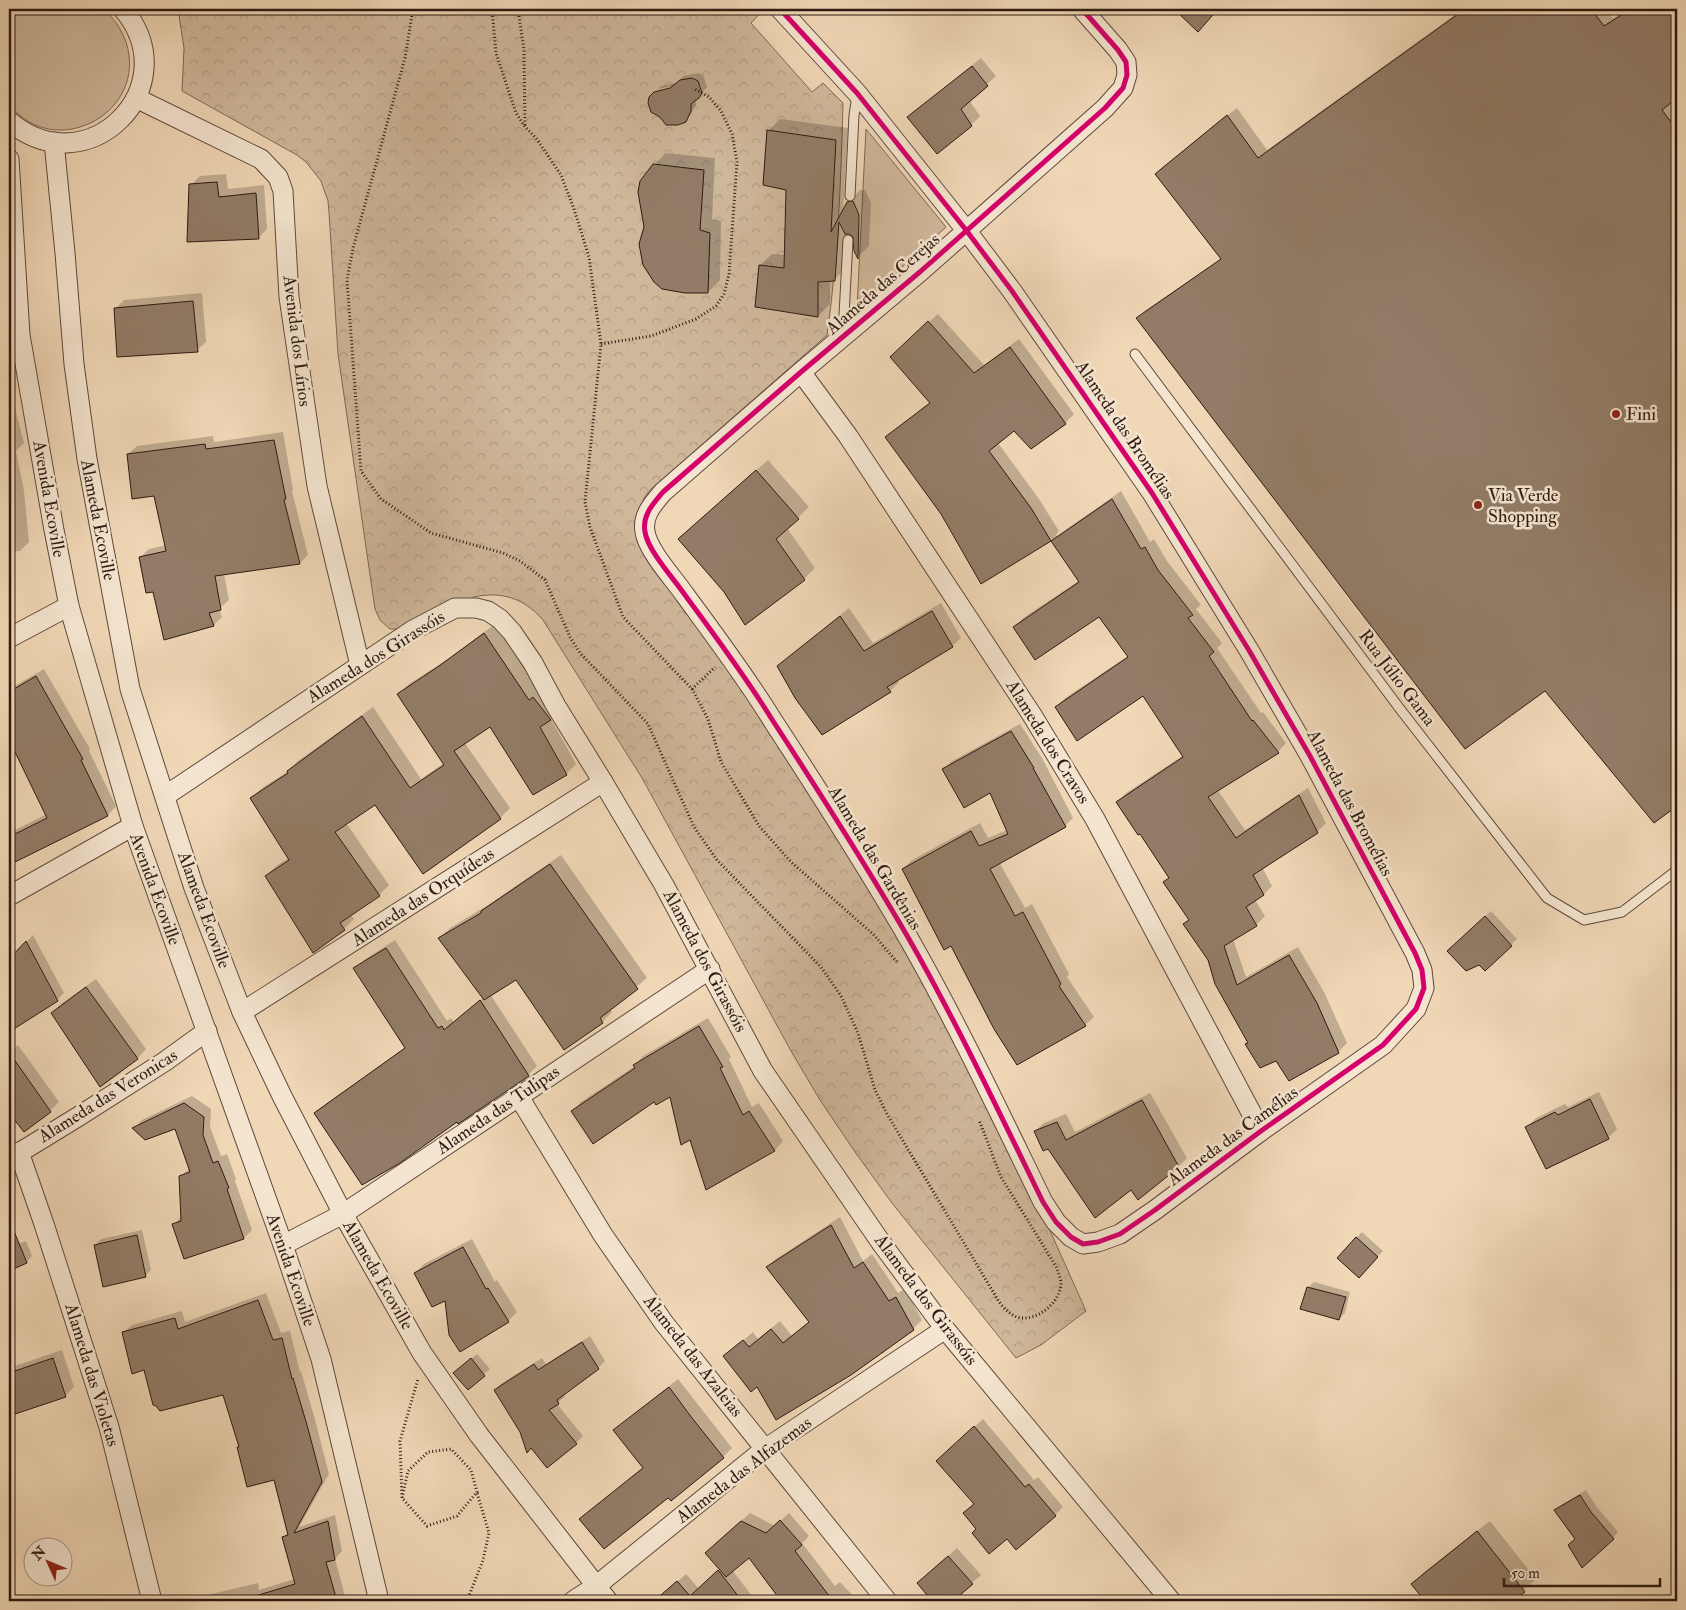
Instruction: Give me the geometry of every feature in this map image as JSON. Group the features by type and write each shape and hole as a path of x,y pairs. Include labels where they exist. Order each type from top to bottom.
{"street":[{"path":"9,121 21,132 46,142 73,143 99,135 121,120 136,98 144,72 142,46 133,21 123,9"},
{"name":"Alameda das Bromélias","path":"780,9 857,93 966,230 1012,291 1152,493 1250,652 1310,756 1415,953 1422,970 1424,988"},
{"name":"Alameda das Cerejas","path":"645,520 649,509 663,492 1105,108 1123,88 1127,75 1126,62 1118,50 1082,9"},
{"name":"Avenida dos Lírios","path":"136,98 261,159 278,177 283,191 285,211 289,297 317,486 360,665"},
{"name":"Alameda Ecoville","path":"54,142 74,364 87,459 130,689 194,888 242,1012 282,1096 343,1214 422,1353 479,1435 608,1601"},
{"name":"Avenida Ecoville","path":"9,159 20,335 69,606 133,826 283,1245 321,1359 379,1601"},
{"name":"Alameda dos Cravos","path":"801,372 848,436 1037,723 1095,819 1261,1132"},
{"name":"Alameda das Gardênias","path":"645,520 645,532 652,548 772,718 841,826 909,940 976,1066 1043,1202 1056,1222 1070,1237 1083,1244"},
{"path":"9,638 69,606"},
{"name":"Alameda dos Girassóis","path":"164,796 413,630 455,608 476,608 488,611 500,619 533,663 556,706 664,885 763,1071 882,1244 945,1329 1171,1601"},
{"name":"Alameda das Orquídeas","path":"242,1012 603,782"},
{"path":"9,896 133,826"},
{"name":"Alameda das Tulipas","path":"283,1245 343,1214 710,969"},
{"name":"Alameda das Camélias","path":"1083,1244 1098,1242 1120,1234 1383,1046 1416,1009 1424,988"},
{"name":"Alameda das Veronicas","path":"14,1155 148,1072 207,1031"},
{"name":"Alameda das Azaleias","path":"519,1097 594,1220 664,1323 887,1601"},
{"name":"Alameda das Violetas","path":"14,1155 44,1224 110,1428 152,1601"},
{"name":"Alameda das Alfazemas","path":"573,1601 596,1586 765,1449 945,1329"}],"lane":[{"path":"850,196 854,115 857,93"},
{"path":"843,337 848,240"},
{"name":"Rua Júlio Gama","path":"1135,354 1400,709 1547,898 1584,920 1622,912 1677,870"}],"path":[{"path":"413,9 405,58 353,248 347,280 361,471 381,499 431,533 503,553 526,564 545,580 570,637 580,654 648,724 694,827 717,860 821,967 840,996 858,1033 875,1090 887,1114 995,1296 1003,1308 1017,1317 1034,1317 1047,1309 1058,1298 1061,1284 1057,1268 1001,1177 976,1113"},
{"path":"492,9 496,53 516,113 525,127 536,138 561,175 589,257 601,344 585,502 590,527 623,617 692,689 708,719 721,762 759,826 791,862 873,934 899,964"},
{"path":"518,9 524,50 525,127"},
{"path":"601,344 651,336 696,320 716,306 724,294 729,274 737,162 732,134 722,111 709,97 692,88"},
{"path":"692,689 728,654"},
{"path":"422,1353 419,1375 400,1441 402,1498 427,1526 457,1516 476,1492"},
{"path":"402,1498 408,1471 428,1452 450,1449 471,1470 489,1533 483,1560 467,1601"}],"green space":[{"path":"22,9 102,9 114,20 126,42 129,67 124,90 111,108 93,122 72,129 50,129 28,121 9,104 9,22"},
{"path":"178,9 764,9 751,23 812,92 823,83 843,103 834,277 827,335 650,490 644,498 637,517 766,719 923,977 1048,1226 1086,1311 1041,1345 1016,1358 892,1203 855,1152 820,1100 791,1051 642,778 543,620 536,612 512,598 484,595 474,597 396,629 390,629 380,620 375,609 338,354 328,201 321,181 306,162 297,155 182,91 184,48"},
{"path":"866,129 946,227 857,308"}],"building":[{"path":"1174,9 1218,9 1198,32"},
{"name":"Via Verde Shopping","path":"1465,9 1591,9 1604,26 1631,9 1671,9 1677,18 1677,98 1662,110 1677,130 1677,806 1654,823 1545,691 1465,749 1136,318 1221,259 1155,174 1227,115 1258,158"},
{"path":"972,66 988,86 961,109 972,126 937,154 907,117"},
{"path":"692,78 698,81 702,93 691,104 691,111 686,122 678,125 666,125 660,117 651,112 648,103 649,97 654,92 670,88 680,80"},
{"path":"767,130 836,140 831,232 847,202 853,201 859,215 858,259 854,251 853,237 845,234 839,222 835,281 818,282 818,317 755,307 759,265 784,268 786,190 763,185"},
{"path":"653,164 704,170 700,230 710,233 708,293 685,293 662,289 654,282 643,265 639,244 644,227 638,192 640,181"},
{"path":"217,182 219,197 256,193 259,239 187,242 189,184"},
{"path":"193,301 198,352 117,357 114,308"},
{"path":"928,321 974,373 1010,347 1066,424 1031,449 1014,431 989,451 1031,508 1051,541 981,584 941,514 885,437 930,403 890,357"},
{"path":"274,440 286,499 284,500 300,564 215,576 221,610 209,613 214,626 164,640 153,592 146,593 139,557 166,551 154,496 132,499 127,454 205,444 206,449"},
{"path":"756,470 799,519 776,539 805,580 745,625 724,592 678,539"},
{"path":"1112,499 1141,549 1145,547 1158,570 1193,615 1188,618 1214,652 1209,656 1252,721 1279,753 1208,797 1236,838 1299,795 1318,833 1253,875 1264,895 1246,907 1257,926 1224,946 1237,985 1289,955 1317,1003 1339,1053 1289,1081 1276,1061 1260,1068 1245,1044 1248,1043 1215,984 1208,960 1183,924 1189,920 1163,882 1169,878 1116,802 1183,757 1143,696 1077,741 1055,707 1128,657 1099,617 1035,660 1013,627 1079,582 1051,541"},
{"path":"932,611 953,647 887,687 891,692 822,735 795,698 777,666 840,616 864,651"},
{"path":"484,633 529,700 533,697 551,720 540,727 567,775 533,795 490,727 454,751 501,819 423,874 375,805 335,832 380,896 340,923 345,930 313,953 265,876 289,860 250,798 288,773 287,771 362,716 410,788 444,765 397,694"},
{"path":"36,676 83,759 81,760 108,816 9,865 9,837 47,818 15,752 9,755 9,692"},
{"path":"1011,731 1034,768 1066,827 990,869 1015,916 1023,912 1061,984 1059,986 1086,1026 1017,1065 994,1029 951,946 944,950 902,869 971,831 979,846 1008,834 990,793 964,808 942,769"},
{"path":"550,864 638,989 600,1018 603,1023 564,1050 516,980 484,1000 438,938 481,913 481,911"},
{"path":"1485,916 1512,946 1485,971 1479,965 1466,971 1447,951"},
{"path":"26,941 58,1001 9,1032 9,959"},
{"path":"386,948 438,1028 442,1026 444,1030 480,1000 529,1076 458,1124 457,1122 400,1163 362,1185 314,1113 405,1048 353,968"},
{"path":"86,987 138,1059 100,1087 51,1013"},
{"path":"699,1026 723,1067 720,1068 743,1115 749,1111 775,1151 706,1190 690,1140 681,1145 670,1097 656,1105 654,1102 593,1144 571,1111 635,1068 633,1065"},
{"path":"9,1052 51,1112 24,1132 9,1113"},
{"path":"1590,1099 1609,1139 1546,1169 1525,1127 1555,1112 1558,1115"},
{"path":"1142,1100 1179,1167 1138,1200 1131,1190 1095,1218 1048,1149 1043,1151 1034,1131 1057,1122 1066,1140"},
{"path":"184,1103 204,1117 203,1135 213,1163 218,1161 229,1188 227,1189 244,1239 184,1259 172,1224 181,1221 179,1176 190,1172 175,1129 145,1140 132,1128"},
{"path":"9,1219 27,1263 9,1271"},
{"path":"831,1225 854,1268 863,1262 889,1301 896,1297 914,1330 851,1375 776,1420 757,1387 751,1392 723,1356 743,1340 749,1347 771,1329 783,1343 809,1322 766,1267"},
{"path":"137,1235 146,1277 103,1287 94,1245"},
{"path":"1356,1237 1378,1257 1359,1278 1337,1258"},
{"path":"463,1247 486,1289 488,1288 509,1322 460,1352 449,1335 445,1301 432,1307 414,1273"},
{"path":"1307,1287 1346,1297 1339,1320 1300,1309"},
{"path":"258,1300 273,1340 282,1338 322,1482 294,1533 328,1521 335,1560 326,1562 337,1601 253,1601 252,1597 295,1584 282,1537 288,1535 274,1480 247,1487 237,1447 239,1447 223,1395 160,1411 153,1405 144,1370 132,1374 122,1332 175,1318 178,1329"},
{"path":"582,1342 599,1369 557,1400 559,1404 549,1410 577,1444 547,1468 531,1448 527,1453 520,1432 494,1390 534,1364 538,1370"},
{"path":"53,1358 66,1397 12,1415 9,1406 9,1373"},
{"path":"471,1358 485,1376 468,1390 453,1373"},
{"path":"669,1387 724,1458 671,1501 668,1498 604,1549 579,1519 643,1468 613,1430"},
{"path":"974,1426 1025,1487 1029,1484 1056,1516 1016,1550 1007,1539 989,1554 972,1533 976,1529 963,1513 974,1504 936,1461"},
{"path":"1580,1495 1591,1512 1614,1539 1582,1568 1568,1545 1575,1539 1554,1510"},
{"path":"780,1520 802,1545 795,1551 833,1601 781,1601 749,1558 726,1577 705,1553 741,1521 766,1533"},
{"path":"1477,1531 1525,1592 1513,1601 1425,1601 1411,1584"},
{"path":"948,1556 973,1584 953,1601 932,1601 917,1583"},
{"path":"718,1570 742,1601 654,1601 677,1581 690,1596"}],"cycle path":[{"path":"780,9 857,93 966,230 1012,291 1152,493 1250,652 1310,756 1415,953 1422,970 1424,988 1416,1009 1383,1045 1120,1234 1098,1242 1083,1244 1071,1237 1056,1222 1043,1202 962,1037 893,911 752,689 656,556 647,540 645,532 645,520 649,510 663,492 921,271 1105,108 1123,88 1127,75 1126,62 1118,50 1082,9"}],"place":[{"name":"Fini","path":"1616,414"},
{"name":"Via Verde Shopping","path":"1478,505"}]}
